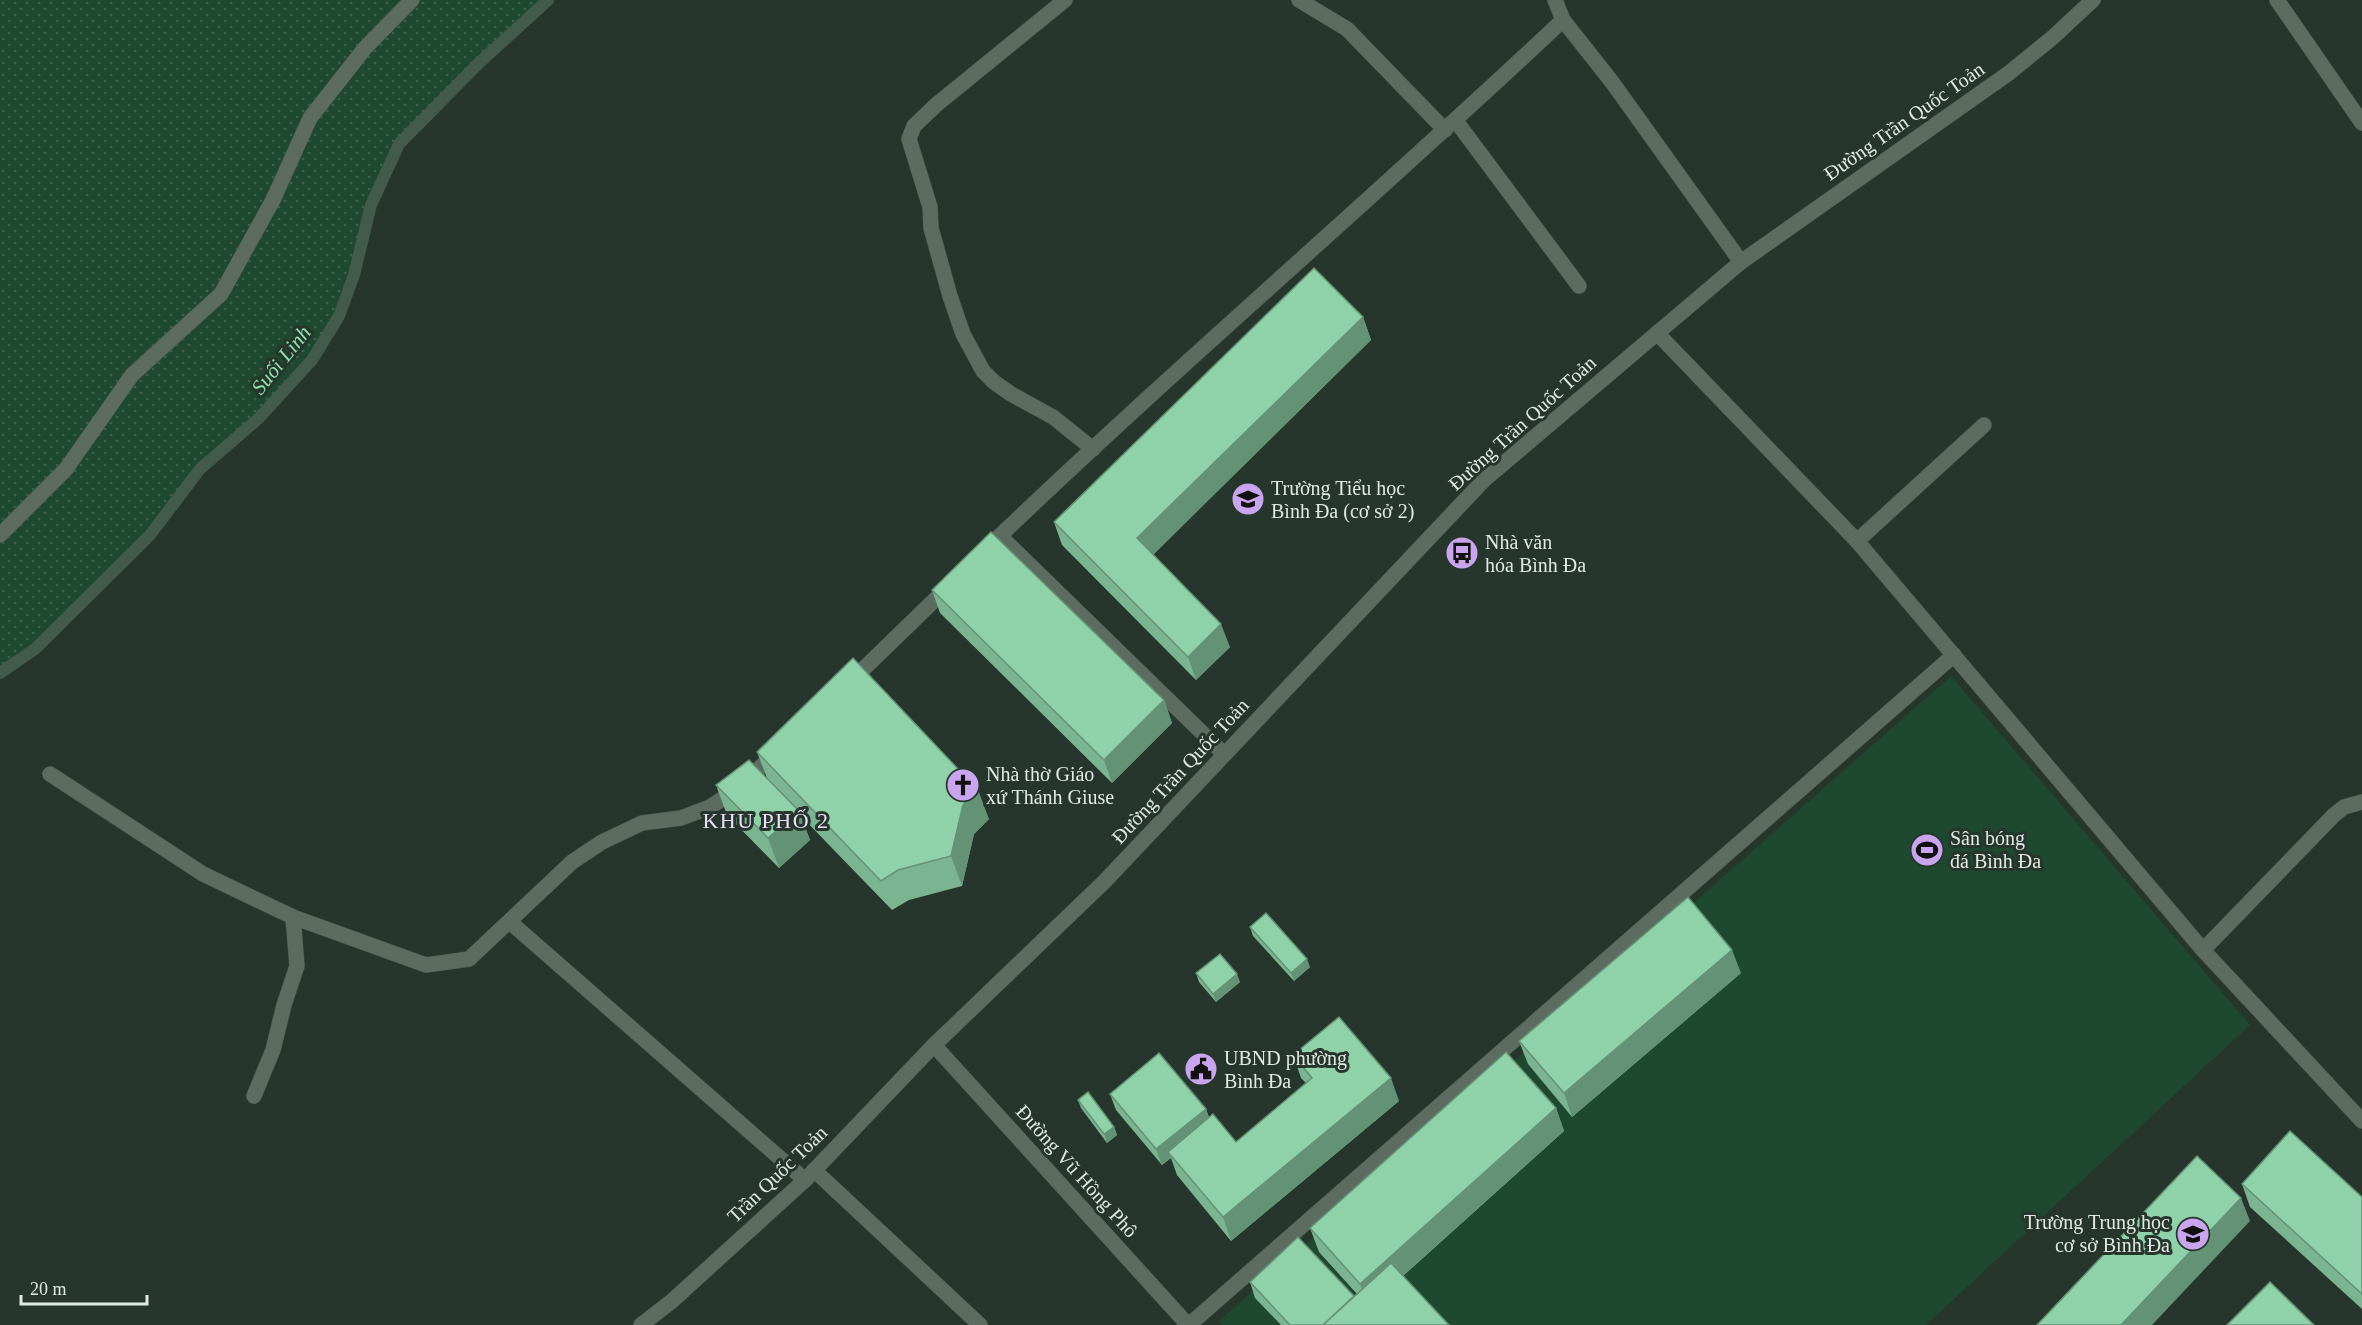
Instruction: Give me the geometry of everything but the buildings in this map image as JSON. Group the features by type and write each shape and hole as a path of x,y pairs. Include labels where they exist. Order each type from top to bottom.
{"street":[{"path":"0,535 66,469 132,375 221,294 273,200 310,118 365,48 412,0"},
{"path":"1065,0 936,105 914,126 909,139 930,207 931,228 950,296 963,334 983,371 1011,394 1053,417 1093,449"},
{"path":"1299,0 1347,29 1392,78 1450,126 1579,286"},
{"path":"1555,0 1563,20 1612,82 1741,262"},
{"name":"Đường Trần Quốc Toản","path":"934,1045 1105,881 1484,480 1741,262 2009,73 2093,0"},
{"path":"2277,0 2362,123"},
{"path":"975,560 1093,449 1450,126 1563,20"},
{"path":"1657,333 1857,541 2203,950 2362,1121"},
{"path":"1857,541 1984,425"},
{"path":"1000,536 1224,754"},
{"path":"840,691 958,576"},
{"path":"1188,1325 1954,655"},
{"path":"50,774 203,874 293,917 426,965 469,959 572,862 602,842 642,823 681,818 710,807 739,788 790,740"},
{"path":"2203,950 2334,815 2344,807 2362,802"},
{"path":"254,1096 273,1050 297,966 293,917"},
{"path":"510,922 810,1175 980,1325"},
{"name":"Đường Vũ Hồng Phô","path":"934,1045 1188,1325"},
{"name":"Trần Quốc Toản","path":"641,1325 672,1301 810,1175 934,1045"}],"green space":[{"path":"0,0 550,0 399,144 371,205 354,275 339,316 312,360 259,418 200,469 150,535 35,649 0,673"},
{"name":"Sân bóng đá Bình Đa","path":"1951,676 2250,1025 1926,1325 1223,1325 1219,1321"}],"waterway":[{"name":"Suối Linh","path":"0,673 35,649 150,535 200,469 259,418 312,360 339,316 354,275 371,205 399,144 479,63 548,0"}],"place":[{"name":"Trường Tiểu học Bình Đa (cơ sở 2)","path":"1248,499"},
{"name":"Nhà văn hóa Bình Đa","path":"1462,553"},
{"name":"Nhà thờ Giáo xứ Thánh Giuse","path":"963,785"},
{"name":"Sân bóng đá Bình Đa","path":"1927,850"},
{"name":"UBND phường Bình Đa","path":"1201,1069"},
{"name":"Trường Trung học cơ sở Bình Đa","path":"2193,1234"}],"district":[{"name":"KHU PHỐ 2","path":"766,820"}]}
